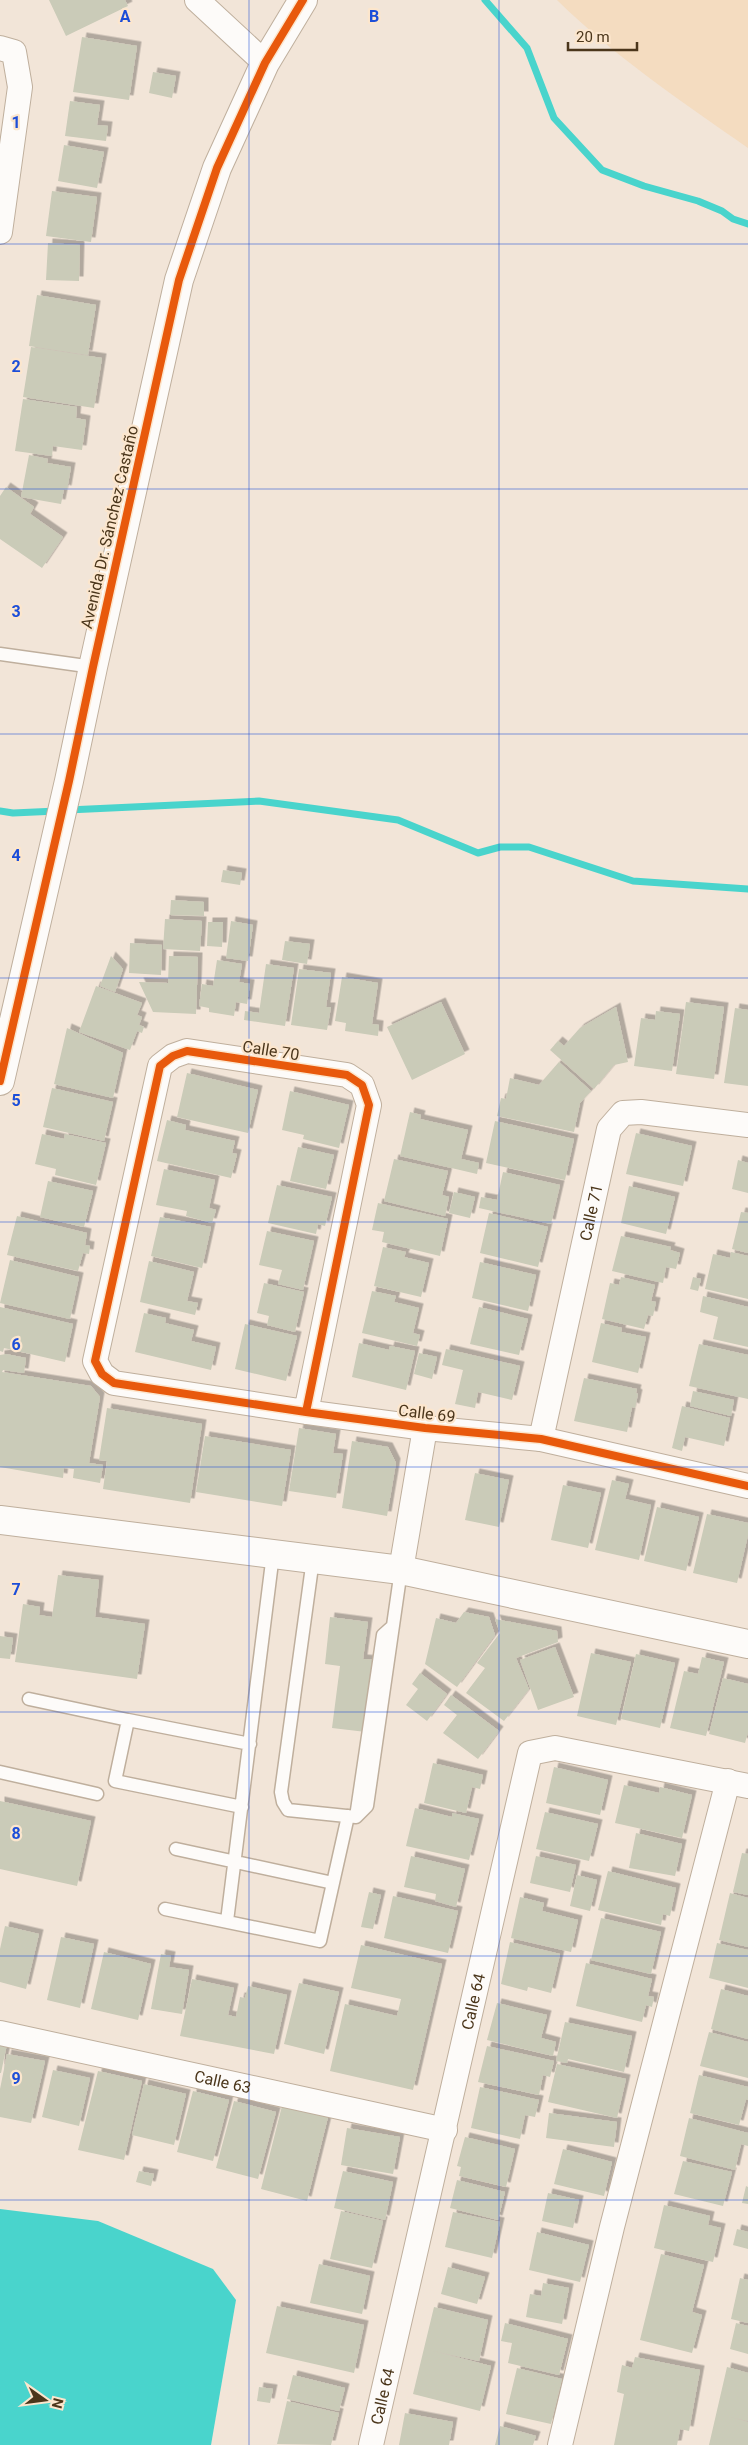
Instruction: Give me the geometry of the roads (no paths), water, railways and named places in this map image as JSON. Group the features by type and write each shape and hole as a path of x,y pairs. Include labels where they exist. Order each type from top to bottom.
{"street":[{"path":"198,0 265,63"},
{"name":"Avenida Dr. Sánchez Castaño","path":"0,1081 6,1026 70,781 93,667 179,280 217,168 265,63 301,4"},
{"path":"0,48 14,52 20,87 0,232"},
{"name":"Calle 70","path":"102,1374 95,1361 160,1066 173,1056 187,1051 347,1075 362,1085 369,1105 306,1412"},
{"name":"Calle 71","path":"541,1439 609,1129 623,1113 641,1112 748,1125"},
{"name":"Calle 69","path":"102,1374 114,1383 306,1412 425,1428 541,1439 748,1486"},
{"path":"401,1570 425,1428"},
{"path":"0,1520 401,1570 748,1644"},
{"name":"Calle 64","path":"371,2445 445,2130 530,1753 554,1748 738,1784 612,2227 560,2445"},
{"name":"Calle 63","path":"0,2033 445,2130"}],"lane":[{"path":"0,654 93,667"},
{"path":"227,1921 273,1554"},
{"path":"313,1559 281,1792 283,1802 288,1810 352,1817"},
{"path":"165,1909 320,1941 352,1817 367,1806 401,1570"},
{"path":"29,1699 250,1744"},
{"path":"128,1720 115,1781 242,1807"},
{"path":"0,1772 97,1794"},
{"path":"176,1849 334,1883"}],"water":[{"path":"0,2209 98,2221 213,2269 236,2300 211,2445 0,2445"}],"waterway":[{"path":"485,0 527,48 554,118 602,170 644,186 698,201 722,211 733,219 748,224"},
{"path":"68,810 259,801 398,820 478,853 500,847 529,847 633,881 748,889"},
{"path":"0,811 13,813 57,811"}]}
